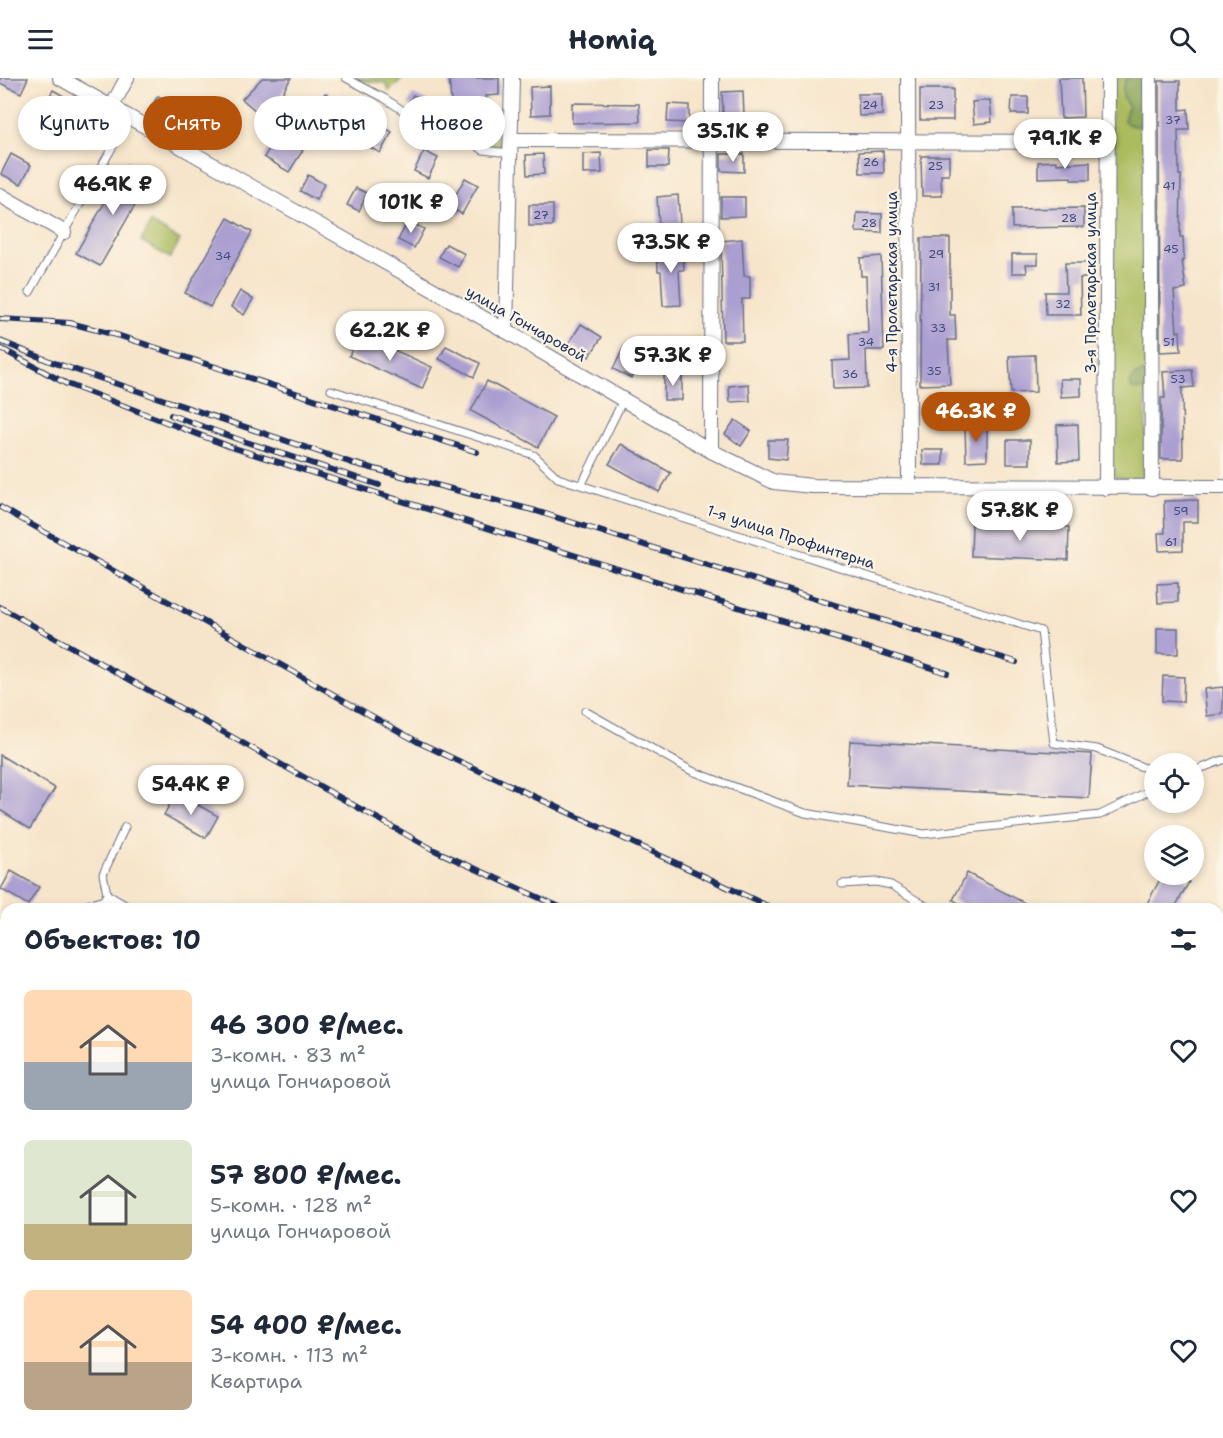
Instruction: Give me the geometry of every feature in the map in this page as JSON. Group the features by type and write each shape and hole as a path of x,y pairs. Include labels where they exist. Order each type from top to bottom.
{"street":[{"name":"улица Гончаровой","path":"60,78 91,96"},
{"path":"117,96 127,78"},
{"path":"506,331 512,78"},
{"path":"711,451 712,78"},
{"name":"4-я Пролетарская улица","path":"908,78 909,485"},
{"name":"3-я Пролетарская улица","path":"1106,488 1108,78"},
{"path":"1150,78 1152,488"},
{"name":"улица Гончаровой","path":"131,119 506,331 711,451 774,482 812,486 1223,487"},
{"path":"511,146 713,140 1108,142"},
{"path":"0,195 64,232"},
{"path":"108,899 114,903"}],"lane":[{"path":"346,78 384,98 419,121 455,132 483,150 511,146"},
{"path":"30,292 111,150"},
{"name":"1-я улица Профинтерна","path":"331,390 534,455 558,478 1041,631 1054,743 1097,749 1144,768"},
{"path":"582,484 623,400"},
{"path":"585,711 692,771 805,813 924,834 1100,815 1144,793"},
{"path":"1204,767 1223,760"},
{"path":"94,903 108,899 103,874 125,827"},
{"path":"842,884 876,882 891,885 921,903"}],"green space":[{"path":"353,78 403,78 389,91 386,83"},
{"path":"1111,78 1144,78 1146,465 1142,480 1115,478 1109,452"},
{"path":"1127,78 1140,78 1144,87 1140,104 1144,116 1139,127 1124,121 1128,105 1123,89"},
{"path":"151,223 180,240 170,258 141,241"},
{"path":"1144,373 1148,374 1148,386 1142,390 1132,389 1130,385 1133,378"}],"building":[{"path":"0,78 28,78 21,93 0,83"},
{"path":"262,78 291,78 281,96 254,96 254,109 242,99"},
{"path":"449,78 499,78 499,95 451,96"},
{"path":"1059,78 1082,78 1083,117 1061,118"},
{"path":"1159,81 1180,81 1180,110 1188,109 1189,130 1178,130 1179,175 1181,175 1180,237 1183,237 1184,260 1182,260 1186,289 1174,291 1181,351 1160,352"},
{"path":"550,86 550,114 531,115 530,87"},
{"path":"920,89 953,89 953,120 920,120"},
{"path":"53,90 64,96 50,96"},
{"path":"743,91 744,116 723,117 722,92"},
{"path":"858,94 882,94 882,115 859,116"},
{"path":"1012,97 1028,97 1028,114 1011,114"},
{"path":"990,100 992,122 974,124 972,102"},
{"path":"572,103 639,104 640,122 572,123"},
{"path":"668,104 689,105 689,123 667,122"},
{"path":"387,129 392,132 387,141"},
{"path":"268,150 303,150 289,172 264,157"},
{"path":"649,150 669,150 668,167 649,167"},
{"path":"424,151 438,158 428,178 414,171"},
{"path":"883,151 884,173 860,173 859,152"},
{"path":"601,153 602,173 583,174 583,154"},
{"path":"11,154 31,165 21,184 1,174"},
{"path":"543,154 544,174 527,175 526,155"},
{"path":"721,154 744,154 744,172 721,171"},
{"path":"921,156 949,156 949,175 941,175 942,196 922,196"},
{"path":"1057,161 1057,164 1090,162 1090,180 1071,180 1071,177 1038,178 1038,162"},
{"path":"126,165 150,179 100,266 76,253"},
{"path":"308,175 324,184 316,200 300,191"},
{"path":"465,178 478,185 462,214 449,207"},
{"path":"356,188 367,193 359,211 347,205"},
{"path":"678,195 680,224 659,226 657,197"},
{"path":"721,197 745,197 745,216 721,217"},
{"path":"529,205 553,205 553,226 529,226"},
{"path":"1084,208 1084,227 1012,228 1012,209"},
{"path":"857,213 882,214 882,233 856,232"},
{"path":"228,218 252,232 210,307 185,293"},
{"path":"408,221 424,229 414,248 398,240"},
{"path":"921,238 950,238 950,315 955,315 956,340 948,340 950,384 920,385"},
{"path":"742,239 744,276 750,276 750,299 742,299 743,341 723,341 721,241"},
{"path":"446,244 465,254 458,267 439,257"},
{"path":"683,247 684,270 679,270 681,305 663,306 657,249"},
{"path":"1012,254 1038,254 1038,264 1026,264 1027,273 1012,273"},
{"path":"881,256 884,350 866,350 867,388 833,389 832,361 850,360 849,334 868,333 866,276 861,276 860,258"},
{"path":"1065,263 1087,263 1087,278 1080,278 1081,315 1046,315 1045,292 1066,292"},
{"path":"240,291 253,299 244,315 231,307"},
{"path":"581,324 602,337 589,357 569,343"},
{"path":"359,334 432,367 422,389 349,356"},
{"path":"446,346 480,363 474,377 439,359"},
{"path":"624,347 642,357 631,378 613,369"},
{"path":"1035,355 1036,392 1011,393 1009,356"},
{"path":"1192,370 1194,387 1182,388 1183,459 1161,459 1161,398 1165,398 1163,372"},
{"path":"664,374 682,374 682,400 664,400"},
{"path":"1060,379 1081,379 1081,396 1061,397"},
{"path":"487,381 554,417 538,447 471,411"},
{"path":"749,384 750,401 730,402 729,386"},
{"path":"735,420 751,431 741,446 725,434"},
{"path":"1078,424 1079,461 1058,462 1057,425"},
{"path":"965,426 987,426 987,460 966,461"},
{"path":"768,440 788,440 786,460 768,458"},
{"path":"1007,440 1030,440 1030,464 1007,464"},
{"path":"621,444 671,473 659,492 609,464"},
{"path":"922,450 943,450 943,465 923,465"},
{"path":"1198,500 1198,522 1183,522 1183,550 1159,551 1158,533 1165,533 1164,501"},
{"path":"972,524 1069,527 1068,560 971,556"},
{"path":"1178,583 1178,602 1158,603 1157,584"},
{"path":"1157,628 1178,628 1178,654 1157,654"},
{"path":"1163,676 1184,677 1183,702 1162,701"},
{"path":"1223,687 1223,714 1207,716 1204,689"},
{"path":"850,741 1092,754 1089,798 847,785"},
{"path":"0,755 55,788 30,829 0,810"},
{"path":"176,793 218,816 206,838 164,815"},
{"path":"11,871 39,887 29,903 25,903 1,889"},
{"path":"967,873 1024,903 959,903 953,900"},
{"path":"1157,885 1187,885 1177,903 1147,903"}],"railway":[{"path":"0,319 70,323 120,336 477,452"},
{"path":"0,341 52,362 352,463 536,511 1016,662"},
{"path":"0,348 67,384 231,447 947,673"},
{"path":"171,415 379,485"},
{"path":"0,507 418,742 761,903"},
{"path":"0,607 432,849 551,903"}]}
